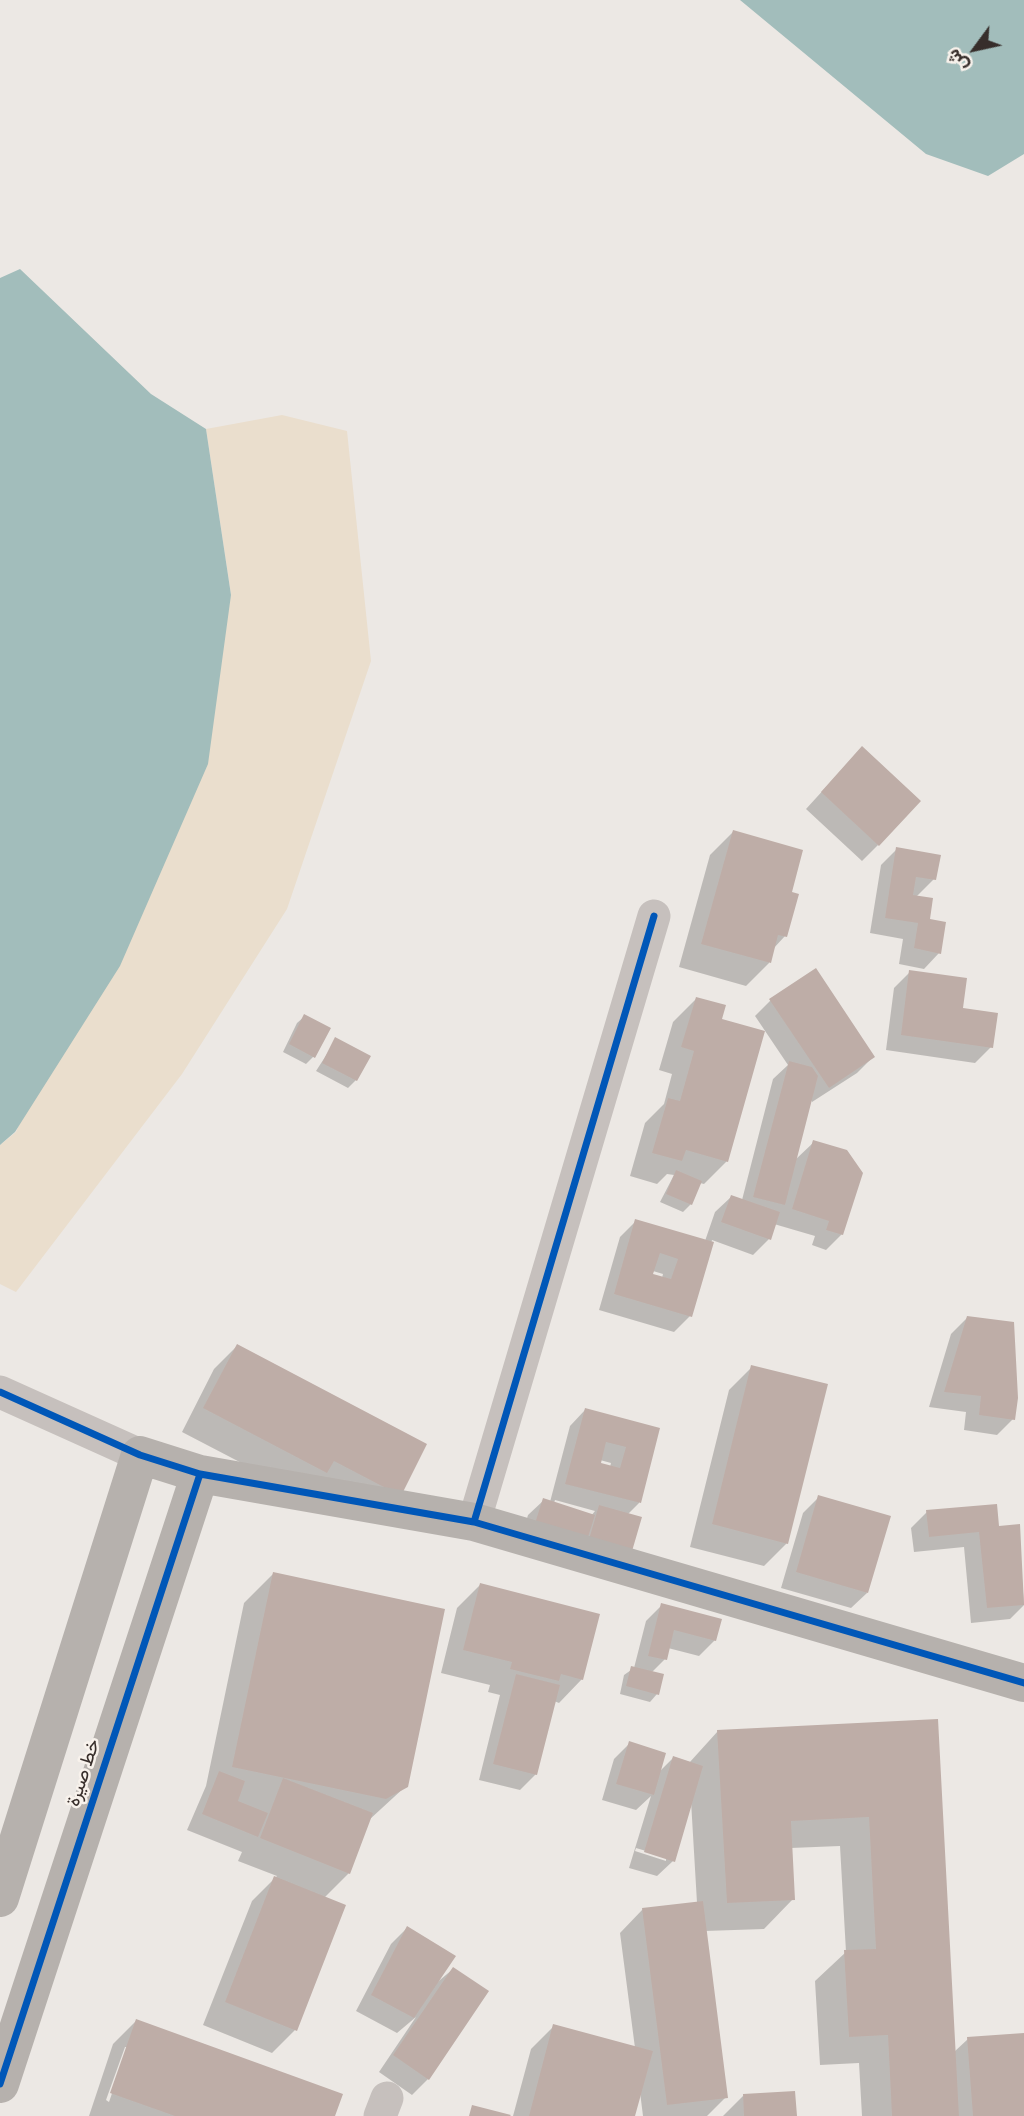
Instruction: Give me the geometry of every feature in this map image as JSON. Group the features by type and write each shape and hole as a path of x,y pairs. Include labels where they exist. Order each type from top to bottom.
{"street":[{"path":"474,1522 654,916"},
{"path":"0,1392 140,1455 200,1474 474,1522 1024,1683"},
{"path":"0,1898 140,1455"},
{"name":"خط صيرة","path":"0,2084 200,1474"}],"sand":[{"path":"282,415 347,431 371,661 287,909 182,1074 16,1292 0,1284 0,1145 16,1132 231,595 206,429"}],"water":[{"path":"740,0 1024,0 1024,154 988,176 926,154"},
{"path":"20,269 151,394 206,429 231,595 208,764 120,966 15,1132 0,1145 0,278"}],"building":[{"path":"862,746 921,801 879,846 821,792"},
{"path":"733,830 803,850 792,892 799,894 787,937 778,935 771,963 701,944"},
{"path":"896,847 941,855 936,880 916,877 913,895 933,898 930,919 946,922 941,954 914,948 918,923 885,918"},
{"path":"816,968 875,1057 829,1088 769,999"},
{"path":"909,970 967,978 963,1008 998,1013 993,1048 901,1035"},
{"path":"696,997 726,1005 722,1019 765,1031 728,1162 686,1150 682,1161 652,1153 668,1098 680,1101 694,1051 681,1047"},
{"path":"304,1014 331,1028 315,1058 289,1044"},
{"path":"335,1037 371,1056 357,1081 322,1063"},
{"path":"789,1061 812,1067 818,1076 785,1205 753,1197"},
{"path":"813,1140 847,1150 863,1173 843,1235 826,1230 829,1221 792,1209"},
{"path":"676,1170 702,1181 692,1205 666,1194"},
{"path":"731,1195 780,1212 771,1240 721,1222"},
{"path":"635,1219 714,1242 692,1317 614,1294","holes":["660,1253 678,1259 671,1279 653,1274"]},
{"path":"967,1316 1014,1322 1018,1398 1015,1420 979,1415 981,1396 944,1392"},
{"path":"237,1344 427,1444 401,1496 334,1461 327,1473 203,1408"},
{"path":"751,1365 828,1384 788,1544 712,1524"},
{"path":"585,1408 660,1428 641,1503 565,1484","holes":["606,1442 626,1447 620,1468 601,1463"]},
{"path":"818,1495 891,1516 868,1593 796,1572"},
{"path":"543,1498 595,1515 583,1553 531,1536"},
{"path":"997,1504 999,1526 1020,1524 1024,1605 987,1608 979,1532 929,1537 926,1510"},
{"path":"599,1505 642,1517 630,1558 587,1546"},
{"path":"273,1572 445,1609 408,1787 386,1799 232,1767"},
{"path":"480,1583 600,1614 583,1680 561,1674 559,1681 510,1669 512,1662 463,1650"},
{"path":"661,1603 722,1619 716,1641 674,1630 667,1660 648,1656"},
{"path":"631,1666 664,1674 659,1695 626,1686"},
{"path":"516,1674 560,1685 537,1775 493,1764"},
{"path":"938,1719 959,2116 892,2116 888,2035 849,2037 844,1950 876,1949 869,1817 791,1821 795,1900 727,1903 717,1730"},
{"path":"629,1741 666,1753 654,1795 616,1784"},
{"path":"673,1756 703,1766 675,1862 644,1852"},
{"path":"219,1771 245,1781 238,1801 268,1813 258,1837 202,1814"},
{"path":"283,1778 373,1813 350,1874 260,1838"},
{"path":"274,1876 346,1905 297,2031 225,2002"},
{"path":"703,1901 728,2098 667,2105 642,1908"},
{"path":"407,1926 456,1956 414,2018 371,1995"},
{"path":"453,1967 489,1991 429,2080 393,2055"},
{"path":"136,2019 343,2094 335,2116 175,2116 110,2093"},
{"path":"553,2024 653,2051 635,2116 529,2116"},
{"path":"1024,2033 1024,2116 973,2116 967,2037"},
{"path":"795,2091 797,2116 744,2116 743,2094"},
{"path":"472,2105 511,2115 469,2116"}],"cycle path":[{"path":"474,1522 654,916"},
{"path":"0,1392 140,1455 200,1474 474,1522 1024,1683"},
{"path":"0,2084 200,1474"}]}
